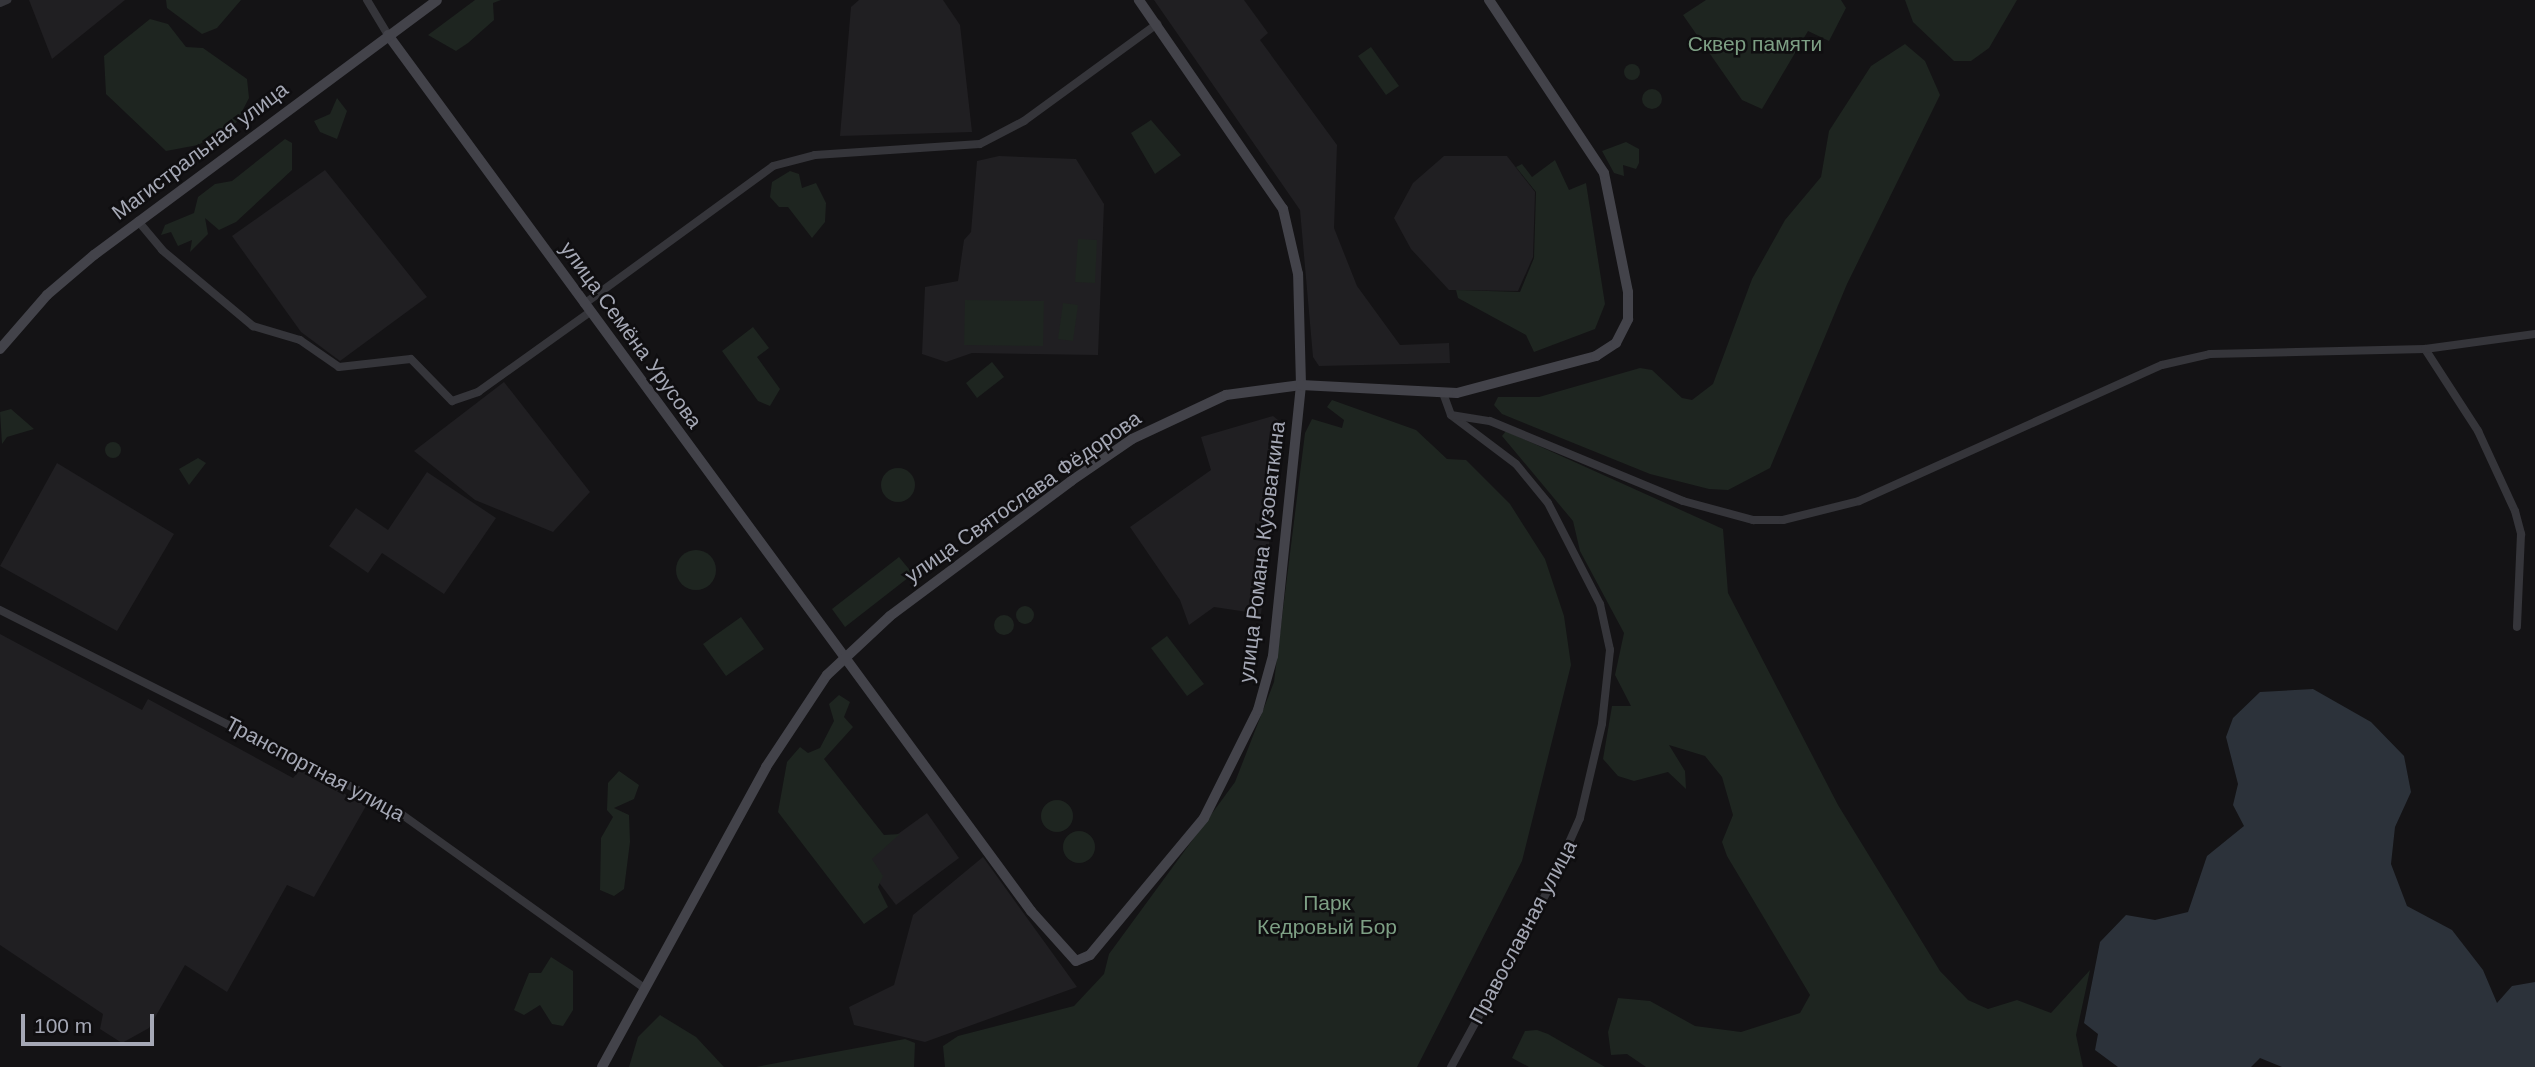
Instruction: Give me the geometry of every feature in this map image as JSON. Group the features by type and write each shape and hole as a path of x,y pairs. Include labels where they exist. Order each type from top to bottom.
{"street":[{"path":"0,3 8,0"},
{"path":"366,0 388,35"},
{"name":"Магистральная улица","path":"0,349 47,295 138,221 437,0"},
{"name":"улица Романа Кузоваткина","path":"844,657 1031,911 1071,959 1086,958 1204,818 1258,710 1273,656 1301,385 1297,274 1286,217 1139,0"},
{"name":"улица Святослава Фёдорова","path":"602,1067 643,987 799,712 844,657 919,593 1132,439 1226,394 1301,385 1443,393 1596,356 1616,343 1628,319 1623,250 1604,173 1489,0"},
{"path":"138,221 162,250 253,326 300,341 339,367 411,359 452,401 502,376 773,166 802,157 957,148 993,139 1157,24"},
{"name":"улица Семёна Урусова","path":"388,35 844,657"},
{"path":"1443,393 1451,415 1490,421 1683,501 1772,521 1859,501 2162,365 2268,349 2426,349 2535,334"},
{"path":"2426,349 2478,431 2515,510 2521,534 2517,627"},
{"name":"Православная улица","path":"1451,415 1516,464 1548,503 1600,604 1610,650 1602,723 1580,818 1548,890 1451,1067"},
{"name":"Транспортная улица","path":"0,610 390,806 643,987"}],"shaded area":[{"path":"29,0 125,0 52,59"},
{"path":"859,0 943,0 960,25 972,132 840,136 851,7"},
{"path":"1154,0 1244,0 1268,33 1260,40 1337,145 1334,228 1357,286 1400,345 1449,343 1450,363 1319,366 1313,357 1300,210"},
{"path":"999,156 1076,159 1104,204 1098,355 972,353 946,362 922,354 925,287 958,281 964,240 971,232 977,161"},
{"path":"1444,156 1507,156 1535,192 1533,257 1518,291 1449,290 1411,249 1394,218 1413,183"},
{"path":"325,170 427,297 340,361 301,332 232,236"},
{"path":"504,382 590,492 553,532 475,500 414,451"},
{"path":"1273,416 1283,424 1261,614 1214,607 1189,625 1180,600 1130,527 1211,470 1201,437"},
{"path":"57,463 174,534 117,631 0,566"},
{"path":"427,472 496,518 444,594 382,553 368,573 329,546 356,508 388,530"},
{"path":"0,634 142,710 148,699 293,778 301,769 366,806 314,897 287,885 227,992 185,965 149,1028 122,1043 100,1029 103,1014 0,945"},
{"path":"2313,689 2371,722 2404,756 2411,792 2395,827 2391,864 2407,906 2452,930 2483,970 2497,1003 2512,986 2535,982 2535,1067 2282,1067 2260,1058 2251,1067 2118,1067 2095,1050 2098,1034 2084,1023 2100,942 2126,915 2155,920 2188,912 2207,856 2244,826 2233,805 2238,784 2226,737 2233,718 2260,692"},
{"path":"927,813 959,858 896,905 862,860"},
{"path":"983,857 1077,987 925,1042 854,1025 849,1007 894,985 913,915"}],"green space":[{"path":"166,0 241,0 217,28 202,34 167,8"},
{"path":"475,0 501,0 493,3 494,20 468,43 456,51 428,35"},
{"name":"Сквер памяти","path":"1706,0 1841,0 1846,8 1829,41 1808,31 1762,109 1742,100 1683,15"},
{"path":"1905,0 2017,0 1989,48 1971,61 1954,61 1913,22"},
{"path":"150,19 168,24 186,47 203,48 247,79 249,98 236,123 198,145 166,151 106,94 104,56"},
{"path":"1905,44 1925,61 1940,95 1847,284 1770,468 1728,490 1709,489 1650,474 1502,414 1494,405 1498,397 1539,397 1640,368 1652,370 1682,398 1692,400 1713,384 1752,279 1785,220 1821,177 1829,131 1871,66"},
{"path":"1371,47 1399,86 1386,95 1358,56"},
{"path":"1629,64 1635,64 1640,72 1638,78 1629,80 1624,75 1624,69"},
{"path":"1652,89 1659,92 1662,99 1659,106 1652,109 1645,106 1642,99 1645,92"},
{"path":"337,98 347,111 337,139 320,132 314,121 330,114"},
{"path":"1151,120 1181,155 1155,174 1131,133"},
{"path":"285,139 292,143 292,170 236,222 219,230 205,218 208,234 190,252 192,240 178,246 171,232 161,235 165,225 194,213 198,197 215,184 232,181"},
{"path":"1626,142 1639,149 1639,163 1636,169 1623,165 1624,176 1614,173 1602,151"},
{"path":"1555,160 1569,190 1586,183 1605,304 1595,329 1534,352 1526,335 1458,298 1456,290 1520,292 1534,258 1536,192 1516,167 1522,164 1532,177"},
{"path":"790,171 799,174 802,188 816,183 826,203 825,222 812,238 788,207 779,207 770,197 772,182"},
{"path":"1078,239 1097,240 1095,283 1075,282"},
{"path":"965,300 1044,301 1043,346 964,345"},
{"path":"1063,303 1078,305 1073,341 1058,339"},
{"path":"753,327 769,348 757,357 780,389 770,406 758,401 722,351"},
{"path":"992,362 1004,377 977,398 966,383"},
{"name":"Парк Кедровый Бор","path":"1332,400 1416,430 1447,459 1466,460 1510,504 1545,559 1564,616 1571,665 1522,861 1417,1067 945,1067 943,1046 958,1036 1074,1006 1104,974 1109,954 1235,782 1274,682 1305,433 1312,419 1342,428 1344,420 1327,407"},
{"path":"11,409 34,429 7,437 2,444 0,412"},
{"path":"1506,431 1723,529 1728,593 1838,805 1940,971 1968,1000 1988,1009 2017,1000 2051,1013 2090,970 2076,1035 2083,1067 1646,1067 1627,1054 1611,1055 1608,1032 1618,998 1650,1001 1695,1026 1741,1032 1800,1013 1810,995 1727,856 1722,842 1733,815 1722,777 1705,756 1669,745 1685,771 1686,789 1668,772 1634,781 1618,776 1603,759 1612,706 1631,706 1615,675 1624,633 1580,551 1573,521 1502,436"},
{"path":"110,442 116,442 121,450 119,456 110,458 105,453 105,447"},
{"path":"198,458 206,463 189,485 179,469"},
{"path":"898,468 910,473 915,485 910,497 898,502 886,497 881,485 886,473"},
{"path":"696,550 710,556 716,570 710,584 696,590 682,584 676,570 682,556"},
{"path":"899,557 913,574 845,627 832,609"},
{"path":"1021,606 1029,606 1034,615 1032,622 1021,624 1016,619 1016,611"},
{"path":"1004,615 1011,618 1014,625 1011,632 1004,635 997,632 994,625 997,618"},
{"path":"741,617 764,649 726,676 703,644"},
{"path":"1167,636 1204,684 1187,696 1151,648"},
{"path":"839,695 850,702 844,717 853,727 824,759 884,835 900,834 872,859 883,876 878,887 888,907 864,924 778,812 787,762 800,747 808,753 820,748 834,721 829,704"},
{"path":"619,771 639,785 634,799 614,808 629,815 630,842 624,889 614,896 600,890 601,838 613,817 607,810 608,783"},
{"path":"1057,800 1068,805 1073,816 1068,827 1057,832 1046,827 1041,816 1046,805"},
{"path":"1079,831 1090,836 1095,847 1090,858 1079,863 1068,858 1063,847 1068,836"},
{"path":"551,957 573,971 573,1010 563,1026 552,1024 540,1005 524,1015 514,1010 529,973 541,973"},
{"path":"660,1015 696,1037 724,1067 629,1067 638,1037"},
{"path":"1537,1030 1605,1067 1529,1067 1512,1058 1525,1031"},
{"path":"905,1039 915,1043 914,1067 756,1067"}]}
